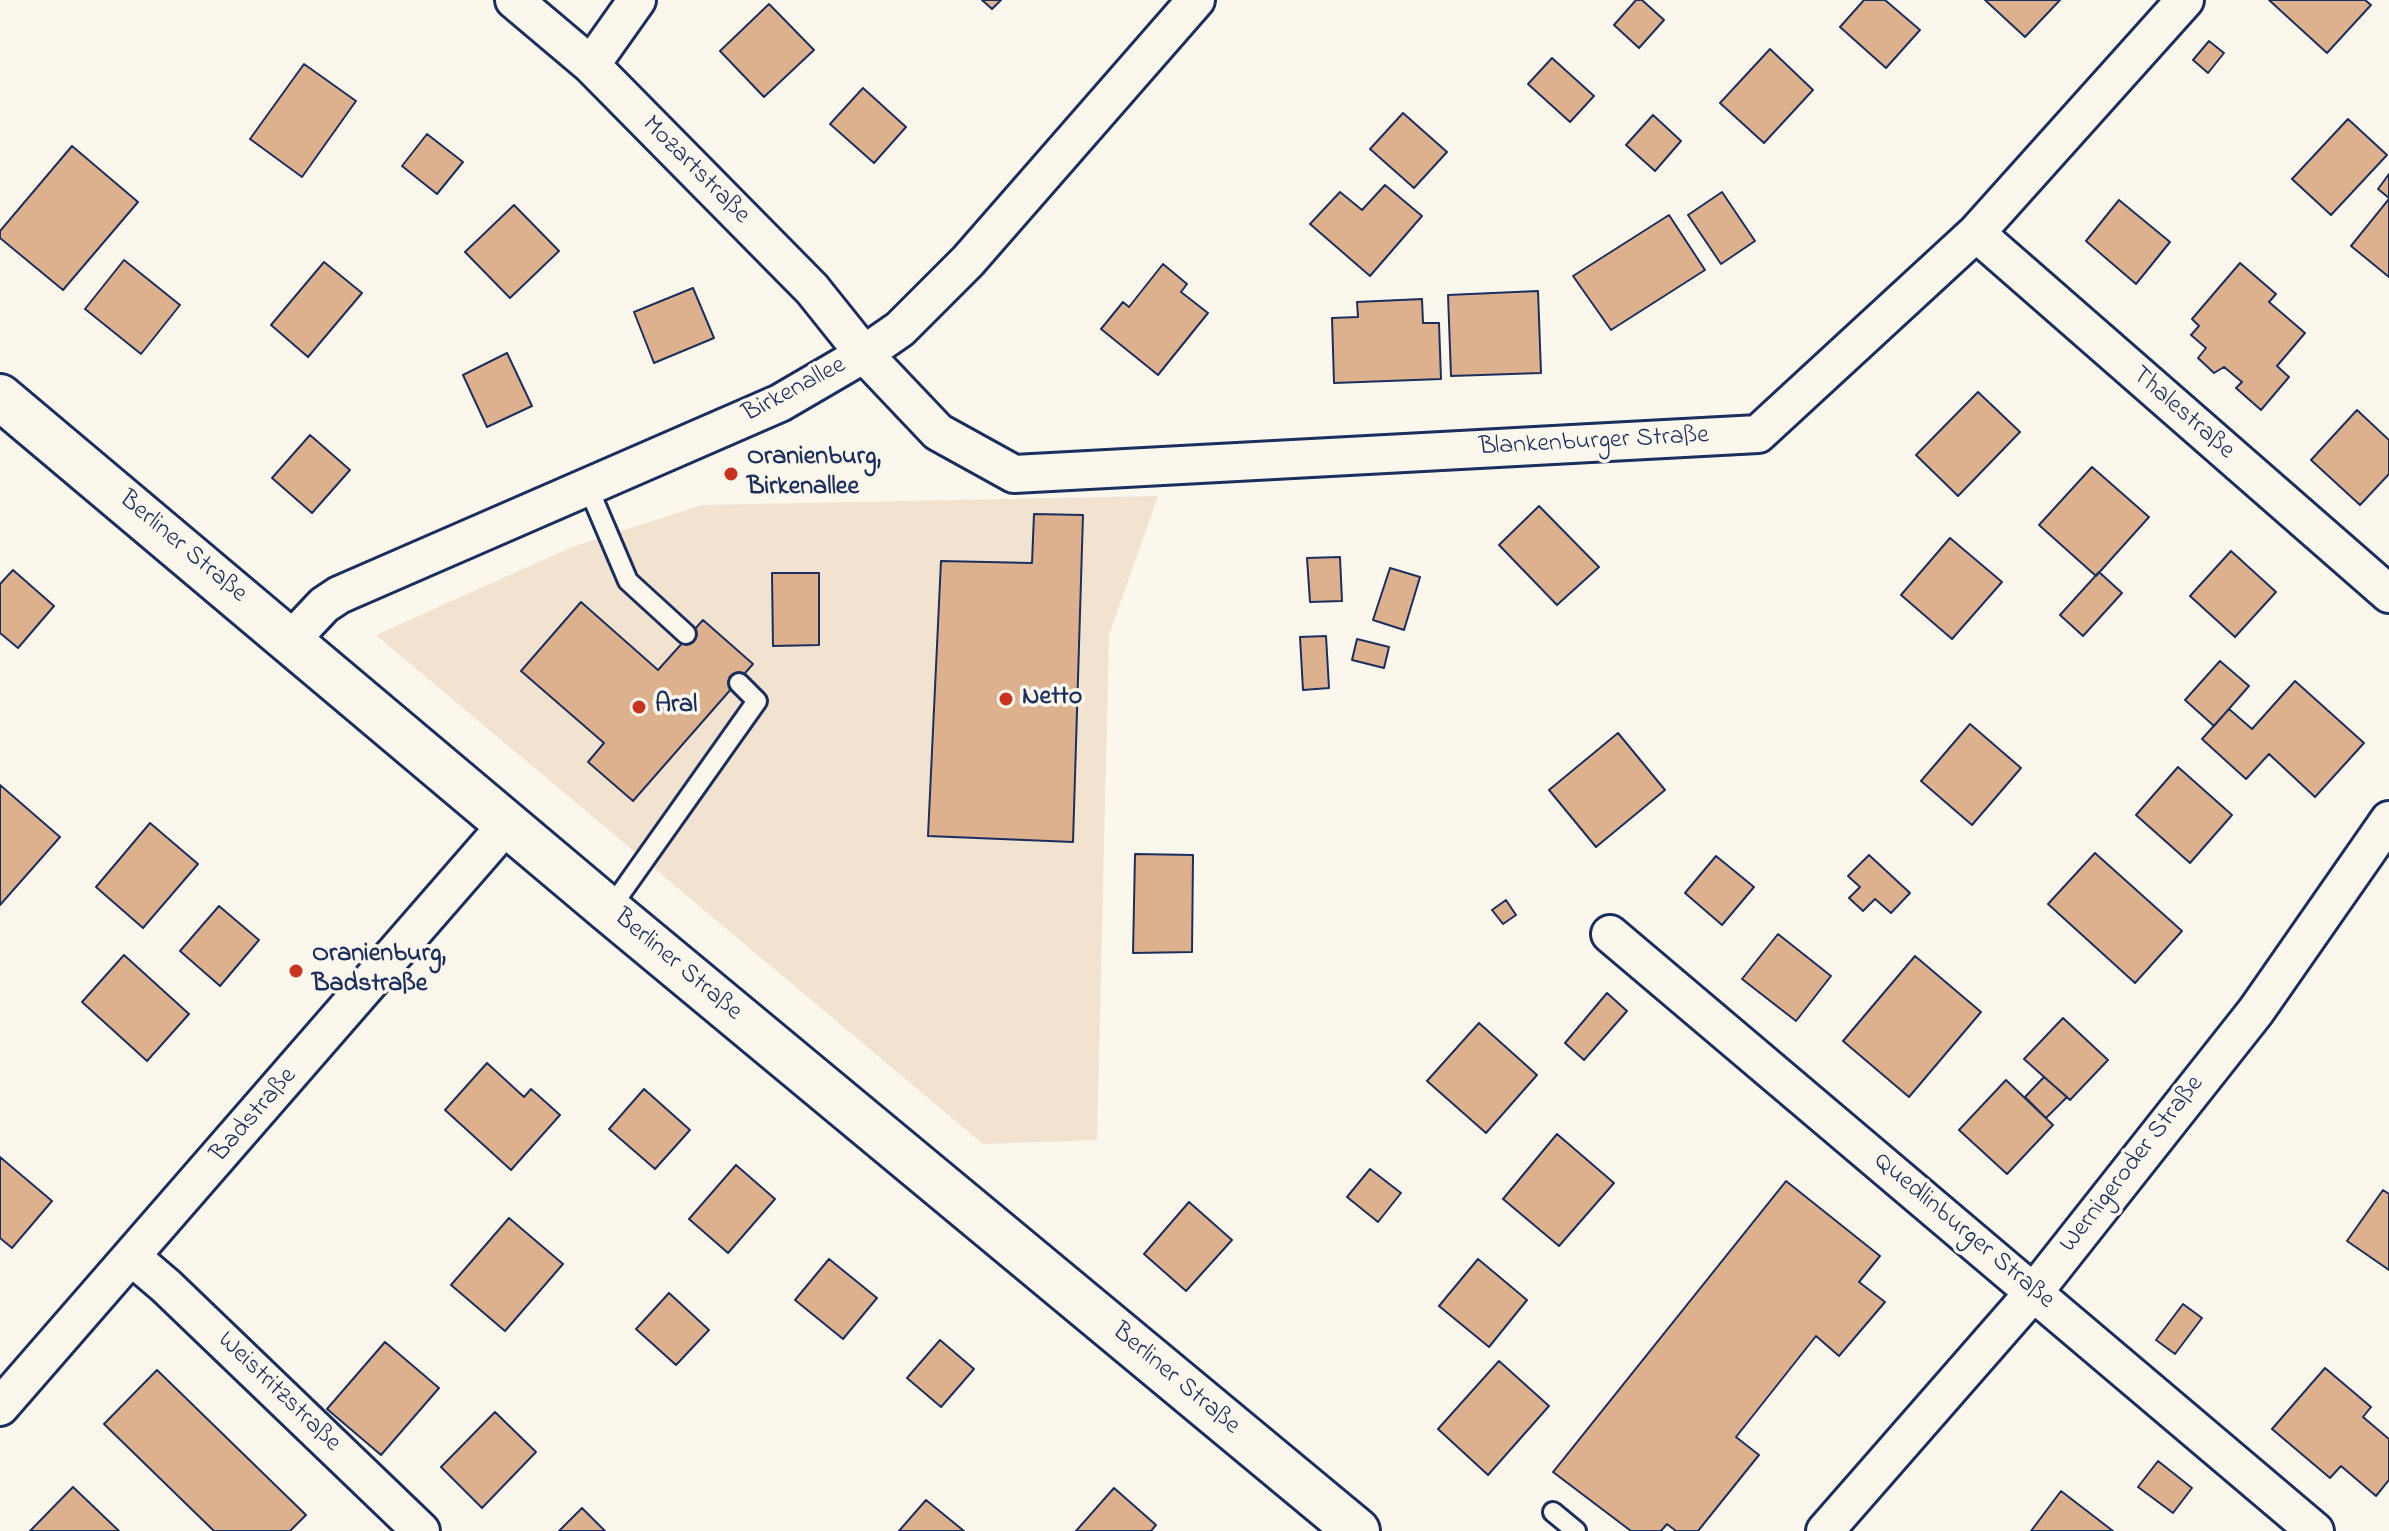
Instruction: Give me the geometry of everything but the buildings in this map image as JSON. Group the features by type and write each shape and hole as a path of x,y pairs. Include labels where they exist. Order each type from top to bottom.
{"main road":[{"name":"Berliner Straße","path":"0,397 609,910 1357,1531"}],"street":[{"name":"Mozartstraße","path":"514,0 591,65 820,297 864,354"},
{"path":"591,65 637,0"},
{"name":"Birkenallee","path":"291,640 324,605 339,595 780,403 900,329 968,261 1196,0"},
{"name":"Blankenburger Straße","path":"864,354 938,432 1014,474 1758,434 1976,233 2185,0"},
{"name":"Thalestraße","path":"1976,233 2389,594"},
{"name":"Wernigeroder Straße","path":"1825,1531 2034,1292 2256,1011 2389,820"},
{"name":"Badstraße","path":"0,1407 12,1369 132,1257 508,823"},
{"name":"Quedlinburger Straße","path":"1610,934 2315,1531"},
{"name":"Weistritzstraße","path":"132,1257 421,1531"}],"lane":[{"path":"588,487 628,581 686,634"},
{"path":"609,910 757,701 739,683"},
{"path":"1553,1512 1576,1531"}],"shaded area":[{"path":"1158,496 1109,635 1097,1140 983,1144 376,635 572,547 702,505"}],"place":[{"name":"Oranienburg, Birkenallee","path":"731,474"},
{"name":"Netto","path":"1006,699"},
{"name":"Aral","path":"639,707"},
{"name":"Oranienburg, Badstraße","path":"296,971"}]}
